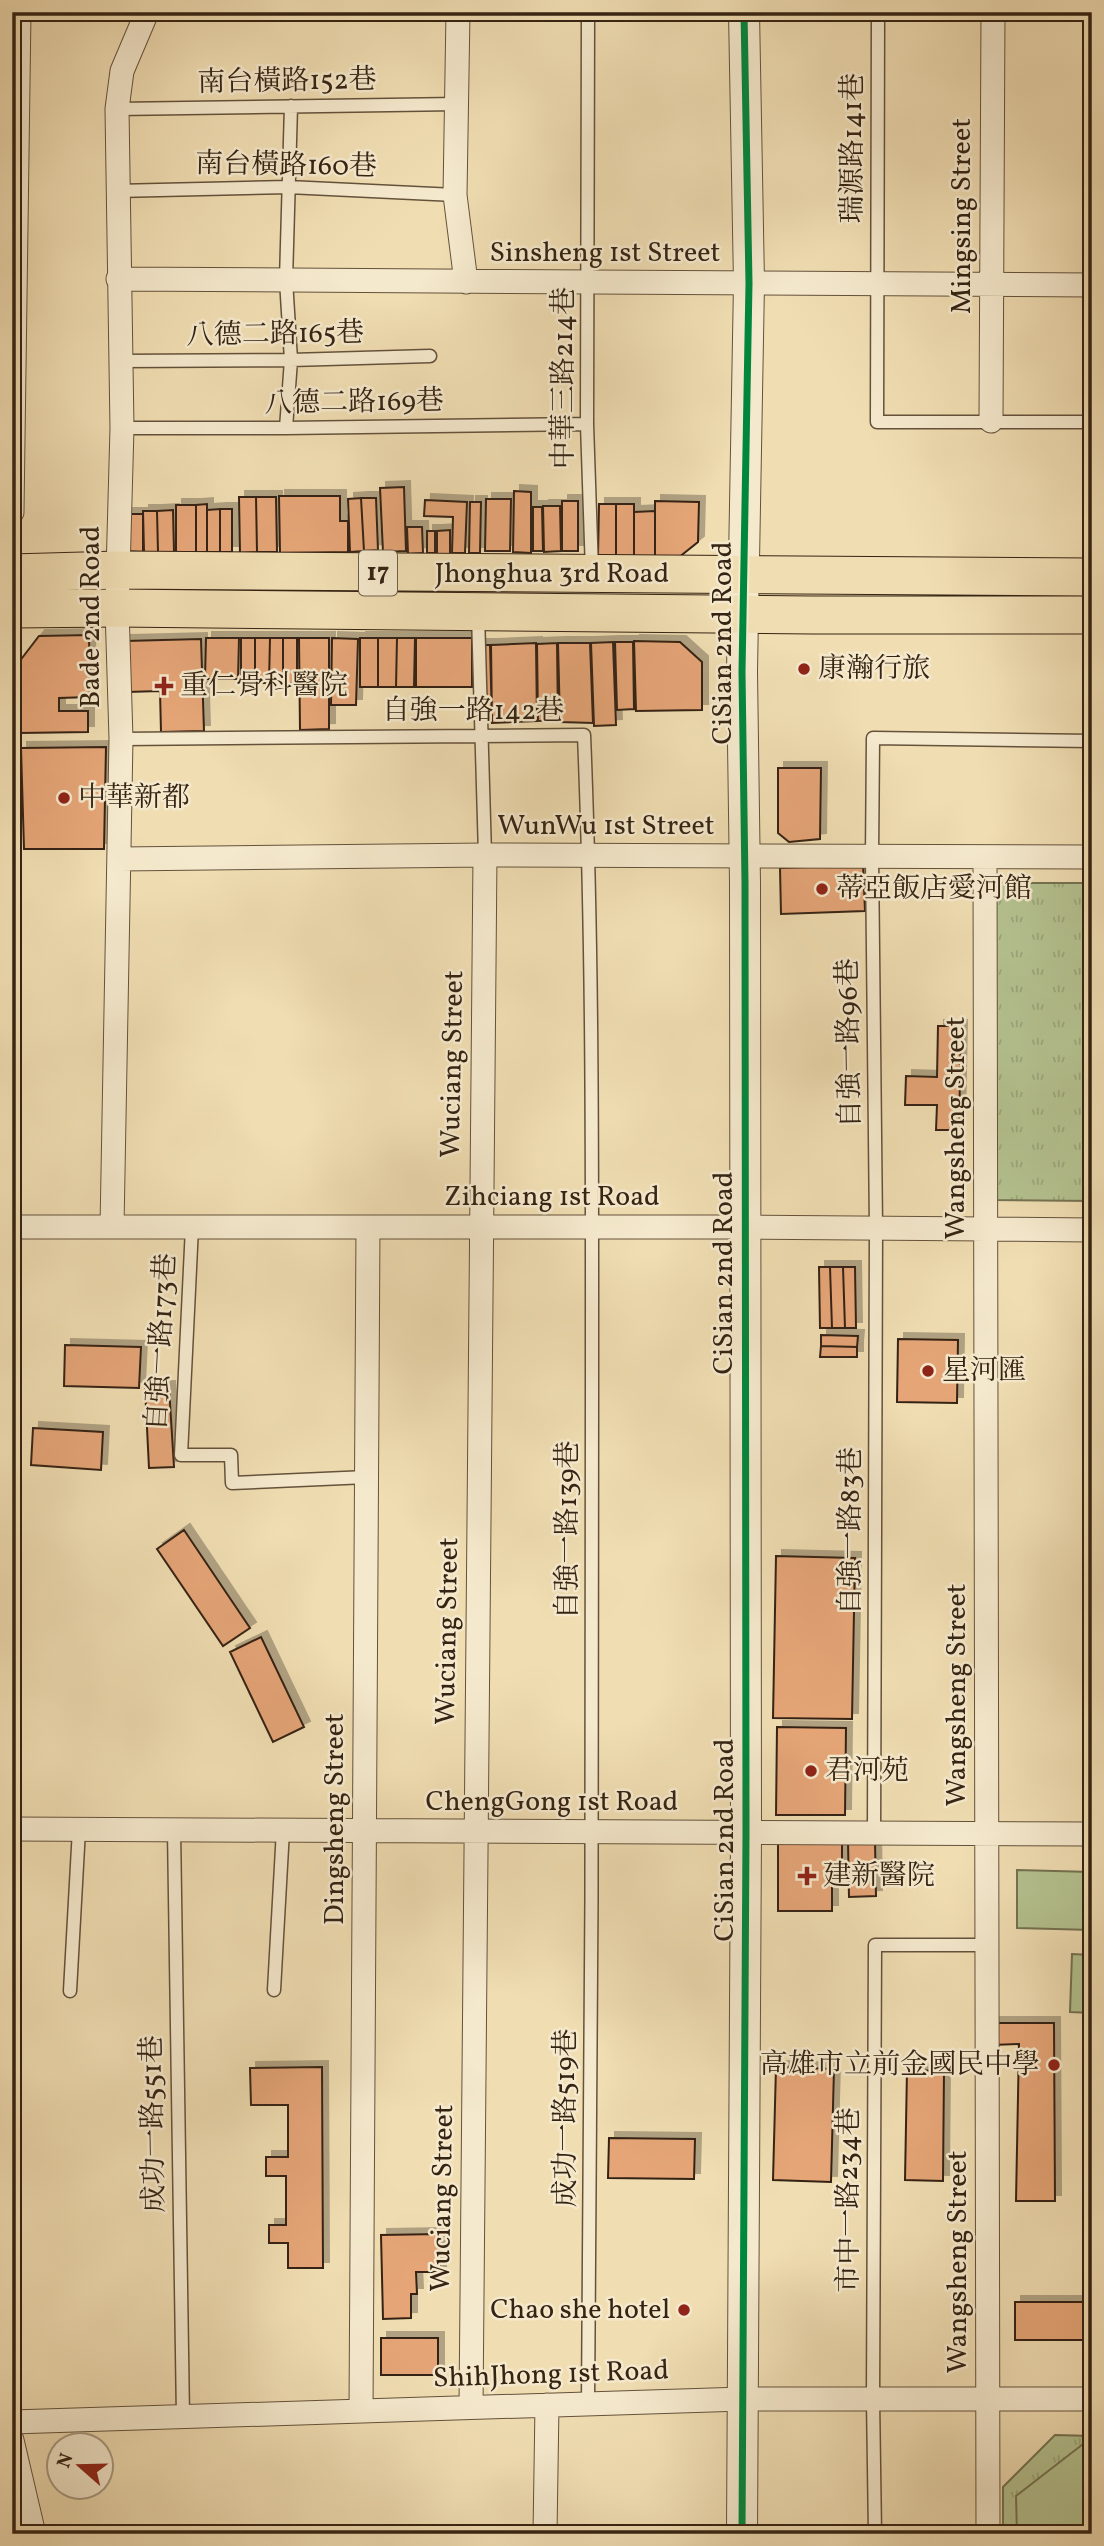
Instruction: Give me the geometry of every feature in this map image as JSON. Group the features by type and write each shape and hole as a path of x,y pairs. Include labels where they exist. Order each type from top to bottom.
{"main road":[{"name":"Jhonghua 3rd Road","path":"12,573 118,570 1092,577"},
{"name":"Jhonghua 3rd Road","path":"12,610 117,608 1092,615"}],"street":[{"path":"12,512 19,12"},
{"name":"Bade 2nd Road","path":"112,1227 121,739 117,608 122,428 116,191 117,109 122,71 147,12"},
{"path":"458,12 455,195 466,282"},
{"name":"CiSian 2nd Road","path":"742,2534 746,1833 744,574 749,283 744,12"},
{"name":"Mingsing Street","path":"992,421 993,12"},
{"name":"Sinsheng 1st Street","path":"118,279 1092,285"},
{"name":"WunWu 1st Street","path":"120,859 485,855 1092,857"},
{"name":"Wuciang Street","path":"471,2407 485,855"},
{"name":"Wangsheng Street","path":"985,857 988,2534"},
{"name":"Zihciang 1st Road","path":"12,1227 1092,1230"},
{"name":"Dingsheng Street","path":"360,2411 368,1227"},
{"name":"ChengGong 1st Road","path":"12,1829 1092,1835"},
{"name":"ShihJhong 1st Road","path":"12,2422 743,2399 1092,2399"},
{"path":"545,2534 547,2405"},
{"path":"12,2441 34,2534"}],"lane":[{"name":"中華三路214巷","path":"588,12 587,424 592,575"},
{"name":"瑞源路141巷","path":"878,12 877,422 992,421"},
{"name":"南台橫路152巷","path":"117,109 457,104"},
{"path":"286,428 291,360 286,280 291,106"},
{"name":"南台橫路160巷","path":"116,191 288,187 455,195"},
{"name":"八德二路165巷","path":"120,361 430,356"},
{"path":"992,421 1092,422"},
{"name":"八德二路169巷","path":"122,428 587,424"},
{"path":"478,610 485,855"},
{"name":"自強一路142巷","path":"121,739 584,735 589,855 592,1227"},
{"name":"自強一路96巷","path":"876,1228 873,738 1092,741"},
{"name":"自強一路173巷","path":"192,1227 181,1455 232,1455 232,1483 367,1477"},
{"name":"自強一路139巷","path":"592,1227 593,1832"},
{"name":"自強一路83巷","path":"874,1834 876,1228"},
{"path":"70,1991 79,1829"},
{"name":"成功一路551巷","path":"174,1830 183,2417"},
{"path":"274,1990 284,1830"},
{"name":"成功一路519巷","path":"588,2404 593,1832"},
{"name":"市中一路234巷","path":"873,2399 875,1945 987,1945"},
{"path":"873,2399 875,2534"}],"green space":[{"path":"994,883 1092,883 1092,1201 991,1200"},
{"path":"1017,1870 1092,1872 1092,1930 1017,1928"},
{"path":"1072,1954 1092,1955 1092,2013 1070,2012"},
{"path":"1055,2435 1092,2436 1092,2534 1003,2534 1003,2487"},
{"path":"1083,2444 1092,2447 1092,2534 1017,2534 1016,2496"}],"building":[{"path":"404,487 406,551 383,552 380,488"},
{"path":"514,491 531,492 531,553 513,552"},
{"path":"279,496 340,496 340,521 348,521 348,552 280,553"},
{"path":"239,497 256,497 257,552 240,553"},
{"path":"256,497 276,497 277,552 257,552"},
{"path":"361,498 364,551 350,552 348,499"},
{"path":"361,498 376,498 378,550 364,551"},
{"path":"486,499 511,499 510,551 485,551"},
{"path":"425,500 467,502 465,553 452,553 453,517 424,516"},
{"path":"562,501 578,501 578,551 562,551"},
{"path":"655,501 699,502 698,542 678,558 655,558"},
{"path":"470,502 481,502 480,553 469,553"},
{"path":"207,504 207,552 196,552 196,505"},
{"path":"599,504 616,504 616,557 598,557"},
{"path":"616,504 634,504 634,558 616,557"},
{"path":"176,505 196,505 196,552 176,553"},
{"path":"543,506 560,506 561,551 544,552"},
{"path":"533,507 542,507 543,551 533,551"},
{"path":"220,509 232,509 232,552 220,552"},
{"path":"220,509 220,552 207,552 207,510"},
{"path":"173,510 174,552 158,552 157,511"},
{"path":"143,511 157,511 158,552 144,552"},
{"path":"655,511 655,558 634,558 634,512"},
{"path":"123,514 143,514 143,552 122,551"},
{"path":"407,527 422,527 423,553 408,554"},
{"path":"450,530 450,554 437,554 437,531"},
{"path":"427,531 435,531 435,553 427,553"},
{"path":"89,635 90,697 59,698 59,711 88,711 88,732 20,733 19,662 39,636"},
{"path":"206,638 239,638 238,679 205,679"},
{"path":"241,638 255,638 255,683 241,683"},
{"path":"255,638 270,638 269,683 255,683"},
{"path":"270,638 283,638 283,683 269,683"},
{"path":"283,638 297,638 297,683 283,683"},
{"path":"299,638 329,638 329,729 300,730"},
{"path":"332,638 358,639 356,705 331,705"},
{"path":"360,638 378,638 378,687 360,687"},
{"path":"378,638 397,638 396,687 378,687"},
{"path":"397,638 415,638 414,687 396,687"},
{"path":"416,638 472,638 472,687 416,687"},
{"name":"重仁骨科醫院","path":"201,639 204,731 161,732 160,691 127,692 125,641"},
{"path":"634,641 680,642 702,662 702,710 636,711"},
{"path":"613,642 616,725 594,726 591,643"},
{"path":"615,642 633,642 634,709 617,710"},
{"path":"536,643 537,721 492,723 491,645"},
{"path":"557,643 558,720 538,721 537,644"},
{"path":"558,643 590,643 593,723 560,722"},
{"path":"480,645 490,645 492,722 482,722"},
{"name":"中華新都","path":"106,747 104,849 24,849 21,748"},
{"path":"778,768 821,768 820,839 789,842 778,833"},
{"name":"蒂亞飯店愛河館","path":"863,865 865,911 781,914 780,868"},
{"path":"938,1026 961,1026 959,1130 936,1130 937,1105 905,1105 906,1076 937,1077"},
{"path":"819,1267 830,1267 832,1328 820,1328"},
{"path":"830,1267 843,1267 845,1328 832,1328"},
{"path":"843,1267 855,1267 856,1328 845,1328"},
{"path":"821,1335 858,1336 857,1347 821,1346"},
{"name":"星河匯","path":"898,1339 958,1340 957,1403 897,1402"},
{"path":"65,1345 141,1347 139,1388 64,1386"},
{"path":"821,1346 857,1347 857,1357 820,1357"},
{"path":"169,1387 174,1467 149,1468 145,1388"},
{"path":"33,1428 103,1432 101,1470 31,1465"},
{"path":"184,1530 250,1628 223,1646 157,1549"},
{"path":"776,1556 855,1558 852,1719 773,1718"},
{"path":"261,1637 304,1727 273,1742 230,1652"},
{"name":"君河苑","path":"777,1727 846,1728 845,1815 776,1815"},
{"name":"建新醫院","path":"778,1841 842,1841 842,1869 836,1869 835,1884 832,1884 832,1911 778,1911"},
{"path":"848,1841 875,1841 876,1896 849,1897"},
{"path":"993,2023 1054,2023 1055,2201 1016,2201 1019,2044 992,2045"},
{"path":"322,2067 323,2268 288,2268 288,2243 269,2243 269,2225 286,2225 286,2176 266,2176 266,2157 288,2157 288,2105 251,2105 250,2068"},
{"path":"776,2067 834,2069 831,2182 773,2180"},
{"path":"907,2070 944,2071 943,2181 905,2180"},
{"path":"609,2138 695,2139 694,2179 608,2178"},
{"path":"439,2234 440,2272 416,2272 417,2294 411,2294 411,2318 383,2319 381,2235"},
{"path":"1015,2302 1092,2302 1092,2340 1015,2340"},
{"path":"381,2338 438,2338 438,2375 381,2375"}],"cycle path":[{"path":"742,2534 746,1833 745,883 742,672 749,283 744,12"}],"place":[{"name":"康瀚行旅","path":"804,669"},
{"name":"重仁骨科醫院","path":"164,686"},
{"name":"中華新都","path":"64,798"},
{"name":"蒂亞飯店愛河館","path":"822,889"},
{"name":"星河匯","path":"928,1371"},
{"name":"君河苑","path":"811,1771"},
{"name":"建新醫院","path":"807,1876"},
{"name":"高雄市立前金國民中學","path":"1054,2065"},
{"name":"Chao she hotel","path":"684,2310"}]}
